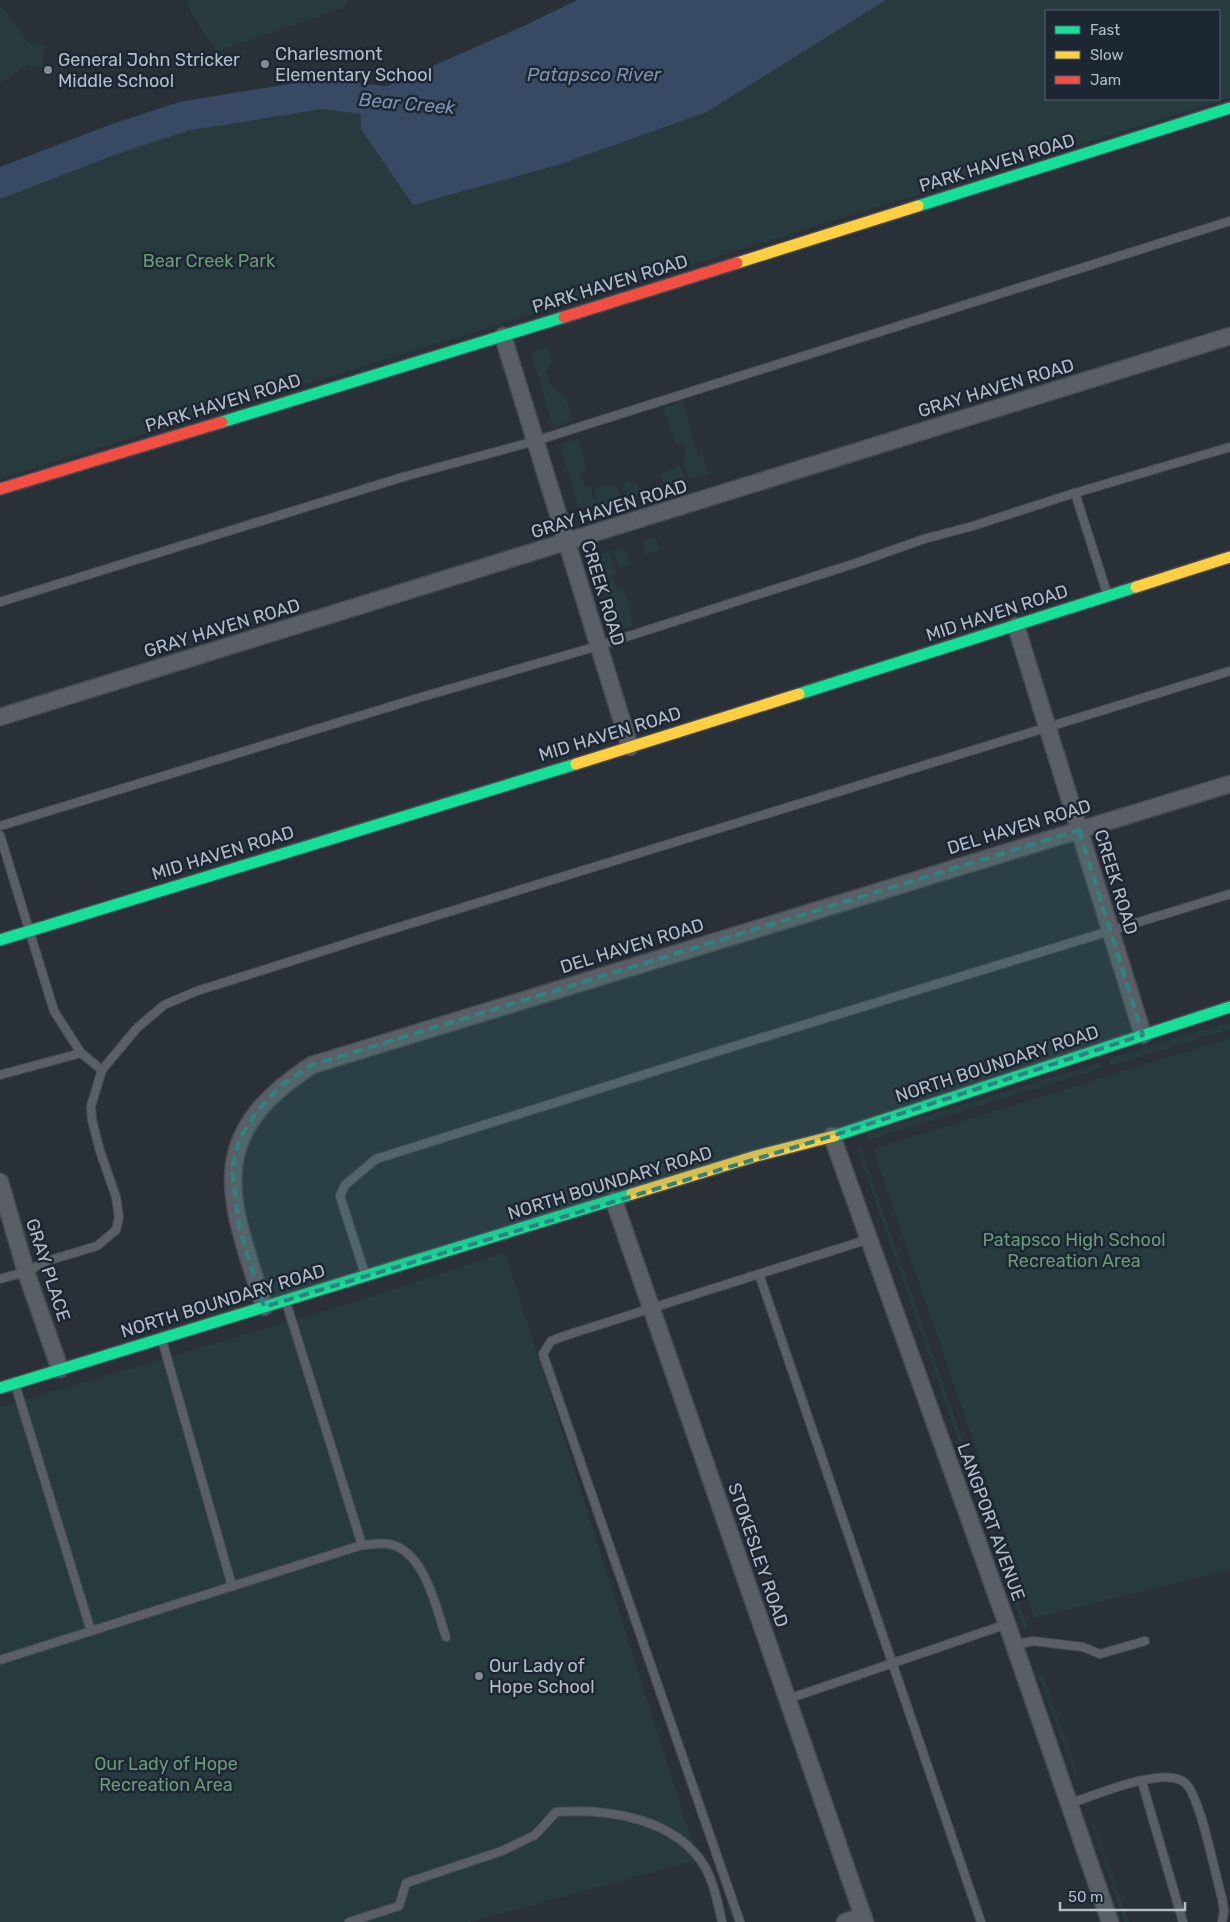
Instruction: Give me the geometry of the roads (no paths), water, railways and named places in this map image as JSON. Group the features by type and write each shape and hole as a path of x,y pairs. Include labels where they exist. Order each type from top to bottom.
{"street":[{"name":"PARK HAVEN ROAD","path":"0,489 503,336 1230,108"},
{"name":"CREEK ROAD","path":"503,336 630,747"},
{"name":"GRAY HAVEN ROAD","path":"0,717 568,543 1230,336"},
{"name":"MID HAVEN ROAD","path":"0,940 630,747 1230,557"},
{"name":"CREEK ROAD","path":"1016,626 1142,1035"},
{"name":"DEL HAVEN ROAD","path":"264,1307 239,1227 232,1168 240,1138 255,1114 280,1086 312,1065 1230,784"},
{"name":"NORTH BOUNDARY ROAD","path":"0,1388 756,1156 832,1136 1230,1007"},
{"name":"LANGPORT AVENUE","path":"832,1136 1007,1624 1110,1922"},
{"name":"GRAY PLACE","path":"0,1182 26,1272 60,1369"},
{"name":"STOKESLEY ROAD","path":"614,1201 864,1919"},
{"path":"845,1922 864,1919"}],"lane":[{"path":"0,602 403,477 535,441 1230,221"},
{"path":"0,826 425,696 598,646 856,563 924,538 973,526 1075,493 1230,447"},
{"path":"1075,493 1108,596"},
{"path":"0,1279 26,1272 48,1261 97,1246 116,1230 119,1217 116,1197 92,1120 91,1106 102,1070 137,1028 156,1010 197,990 1230,671"},
{"path":"0,835 54,1011 81,1053 102,1070"},
{"path":"365,1276 340,1196 345,1185 376,1159 722,1050 1230,894"},
{"path":"0,1076 81,1053"},
{"path":"740,1922 543,1354 551,1341 869,1239"},
{"path":"759,1274 981,1922"},
{"path":"285,1300 362,1545"},
{"path":"162,1338 232,1586"},
{"path":"14,1384 91,1631"},
{"path":"0,1660 362,1545 390,1544 412,1556 425,1575 446,1638"},
{"path":"788,1699 1007,1624"},
{"path":"1014,1645 1033,1641 1083,1647 1100,1654 1145,1641"},
{"path":"1069,1804 1125,1785 1153,1778 1177,1778 1190,1787 1196,1798 1222,1898 1224,1911 1222,1922"},
{"path":"1142,1782 1183,1922"},
{"path":"349,1922 399,1906 406,1883 502,1850 535,1835 556,1812 600,1812 659,1826 689,1849 704,1866 714,1888 722,1922"}],"water":[{"name":"Patapsco River","path":"577,0 886,0 707,112 561,164 413,205 361,129 360,98 528,24"}],"waterway":[{"name":"Bear Creek","path":"0,183 112,140 185,116 321,94 400,103"}],"place":[{"name":"Charlesmont Elementary School","path":"265,64"},
{"name":"General John Stricker Middle School","path":"48,70"},
{"name":"Our Lady of Hope School","path":"479,1676"}],"park label":[{"name":"Bear Creek Park","path":"209,261"},
{"name":"Patapsco High School Recreation Area","path":"1074,1250"},
{"name":"Our Lady of Hope Recreation Area","path":"166,1774"}]}
